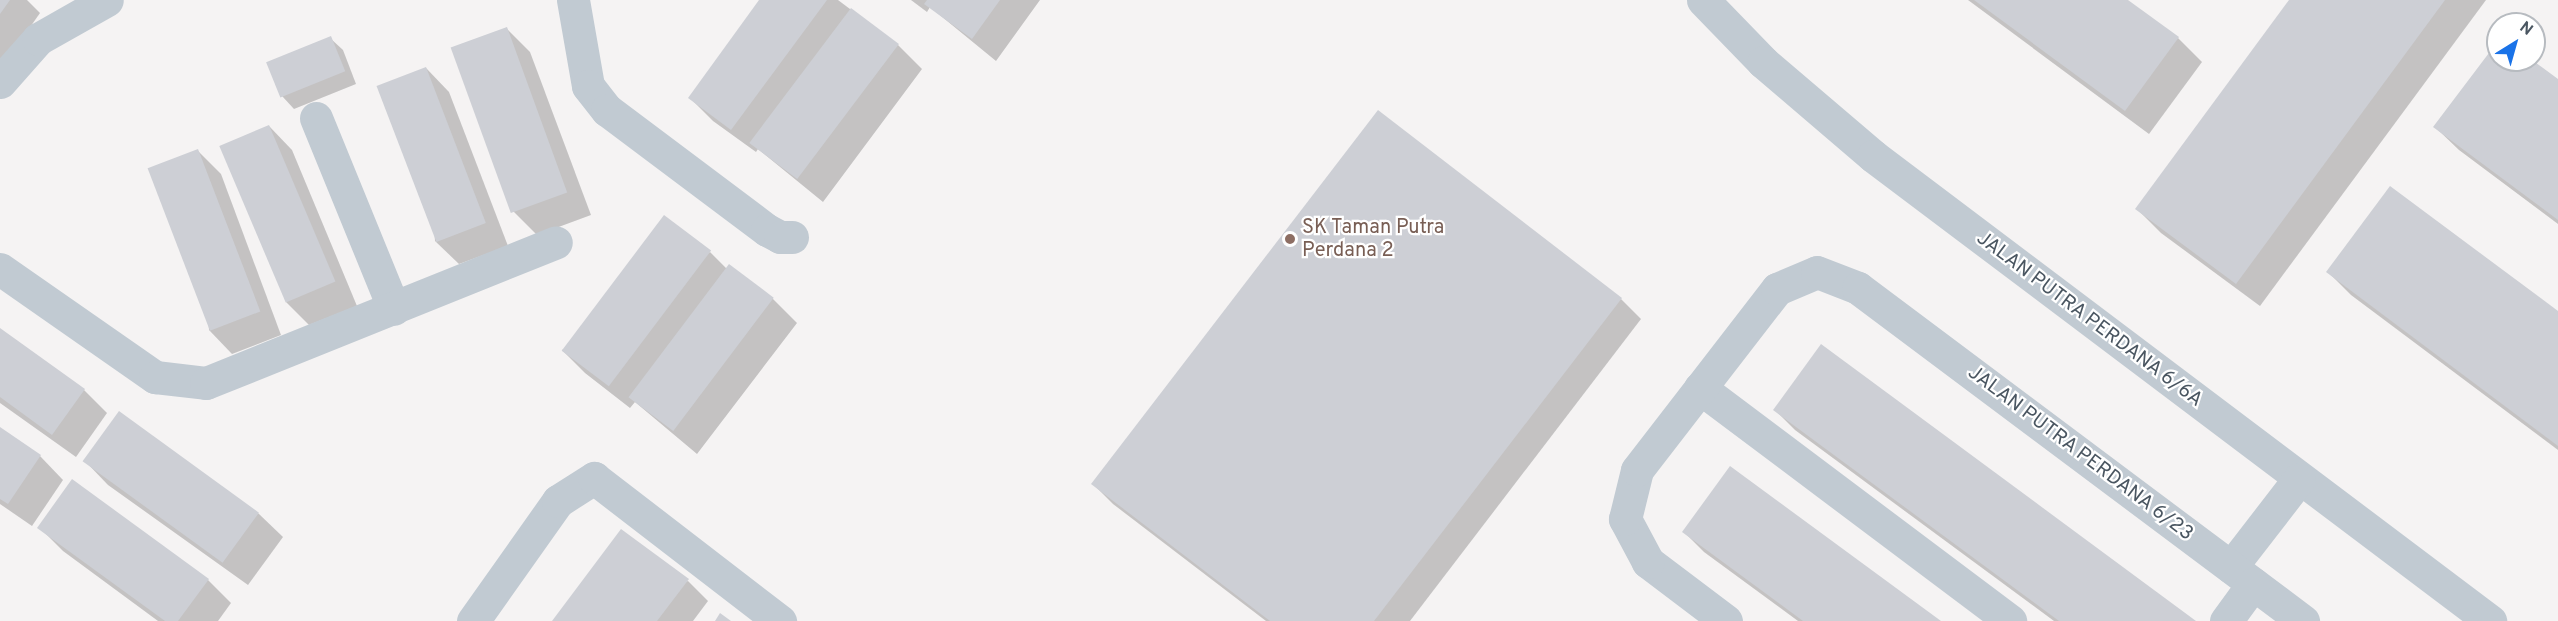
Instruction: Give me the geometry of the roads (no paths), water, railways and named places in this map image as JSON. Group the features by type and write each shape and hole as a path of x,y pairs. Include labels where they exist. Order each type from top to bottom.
{"street":[{"path":"0,82 38,39 106,0"},
{"path":"573,0 588,86 607,110 767,230 780,237 792,237"},
{"name":"JALAN PUTRA PERDANA 6/6A","path":"1703,0 1763,62 1873,156 2490,621"},
{"path":"316,118 394,309"},
{"path":"0,269 155,377 206,382 394,309 556,242"},
{"name":"JALAN PUTRA PERDANA 6/23","path":"1726,621 1648,562 1625,519 1636,470 1777,289 1817,272 1858,288 2303,621"},
{"path":"1700,388 2010,621"},
{"path":"473,621 558,501 594,478 780,621"},
{"path":"2226,621 2242,575 2299,479"}],"place":[{"name":"SK Taman Putra Perdana 2","path":"1290,239"}]}
